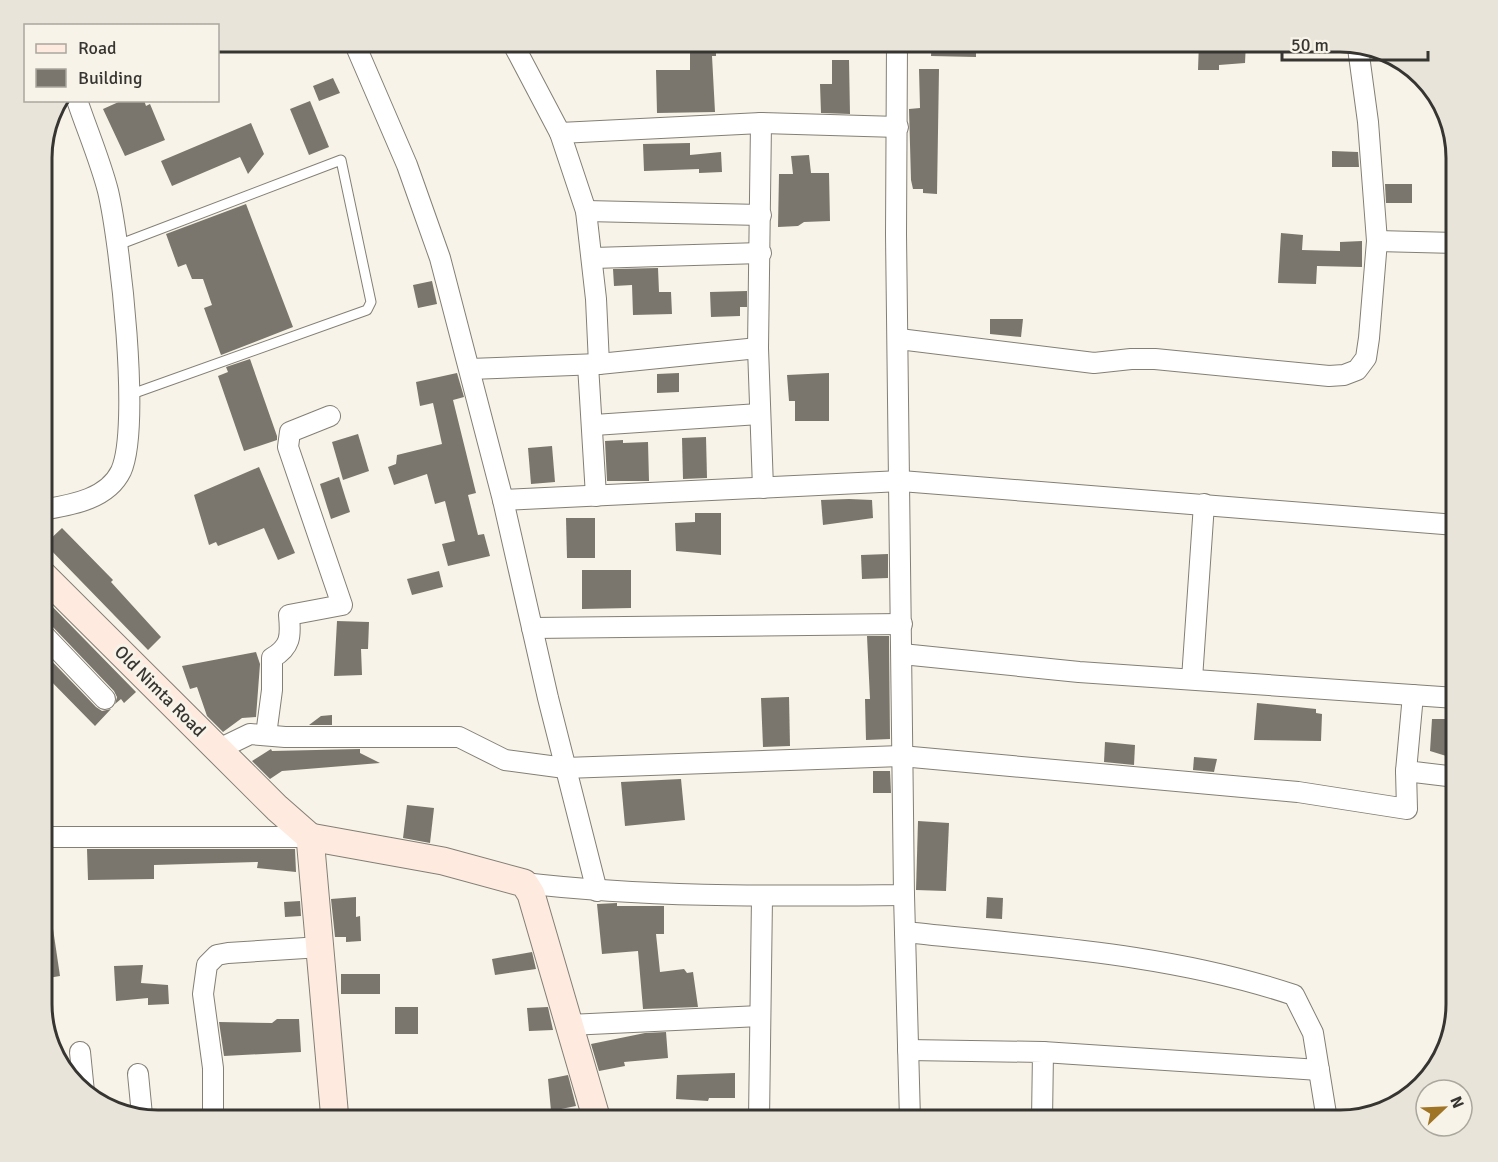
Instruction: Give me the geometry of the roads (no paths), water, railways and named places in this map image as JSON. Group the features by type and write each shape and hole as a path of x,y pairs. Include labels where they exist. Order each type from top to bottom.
{"street":[{"path":"358,52 421,204 440,258 503,500 565,768 597,891"},
{"path":"517,52 560,133 586,211 592,258 596,496"},
{"path":"897,52 901,756 910,1110"},
{"path":"899,339 1094,363 1131,359 1155,360 1344,375 1356,370 1366,358 1377,241 1368,122 1359,54"},
{"path":"53,508 76,504 96,496 120,472 126,447 129,395 118,245 107,190 78,102"},
{"path":"560,133 761,123 897,127"},
{"path":"761,123 762,214 758,348 763,488"},
{"path":"586,211 762,214"},
{"path":"1377,241 1446,243"},
{"path":"592,258 761,253"},
{"path":"470,369 593,364 758,348"},
{"path":"594,425 759,414"},
{"path":"266,735 272,690 272,658 283,652 289,644 291,636 289,615 342,605 288,447 290,432 330,416"},
{"path":"503,500 901,481 1446,524"},
{"path":"1191,679 1204,504"},
{"name":"Old Nimta Road","path":"53,585 277,808 310,837"},
{"path":"532,628 902,624"},
{"path":"53,645 105,699"},
{"path":"902,654 1079,672 1446,697"},
{"path":"219,749 250,734 459,737 505,760 565,768 901,756 1298,792 1407,809 1406,771 1413,695"},
{"path":"1406,771 1446,776"},
{"path":"53,837 310,837 443,861 524,883 597,891 762,897 904,895"},
{"path":"310,837 334,1110"},
{"path":"524,883 531,894 594,1110"},
{"path":"759,1110 762,897"},
{"path":"905,932 1155,961 1255,982 1294,995 1313,1033 1325,1110"},
{"path":"213,1110 213,1068 203,994 203,976 207,965 218,955 228,953 321,947"},
{"path":"569,1025 760,1016"},
{"path":"908,1050 1043,1052 1319,1070"},
{"path":"80,1052 83,1078"},
{"path":"1042,1110 1043,1052"},
{"path":"138,1074 141,1108"}],"lane":[{"path":"118,245 341,160 371,302 367,310 129,395"}]}
